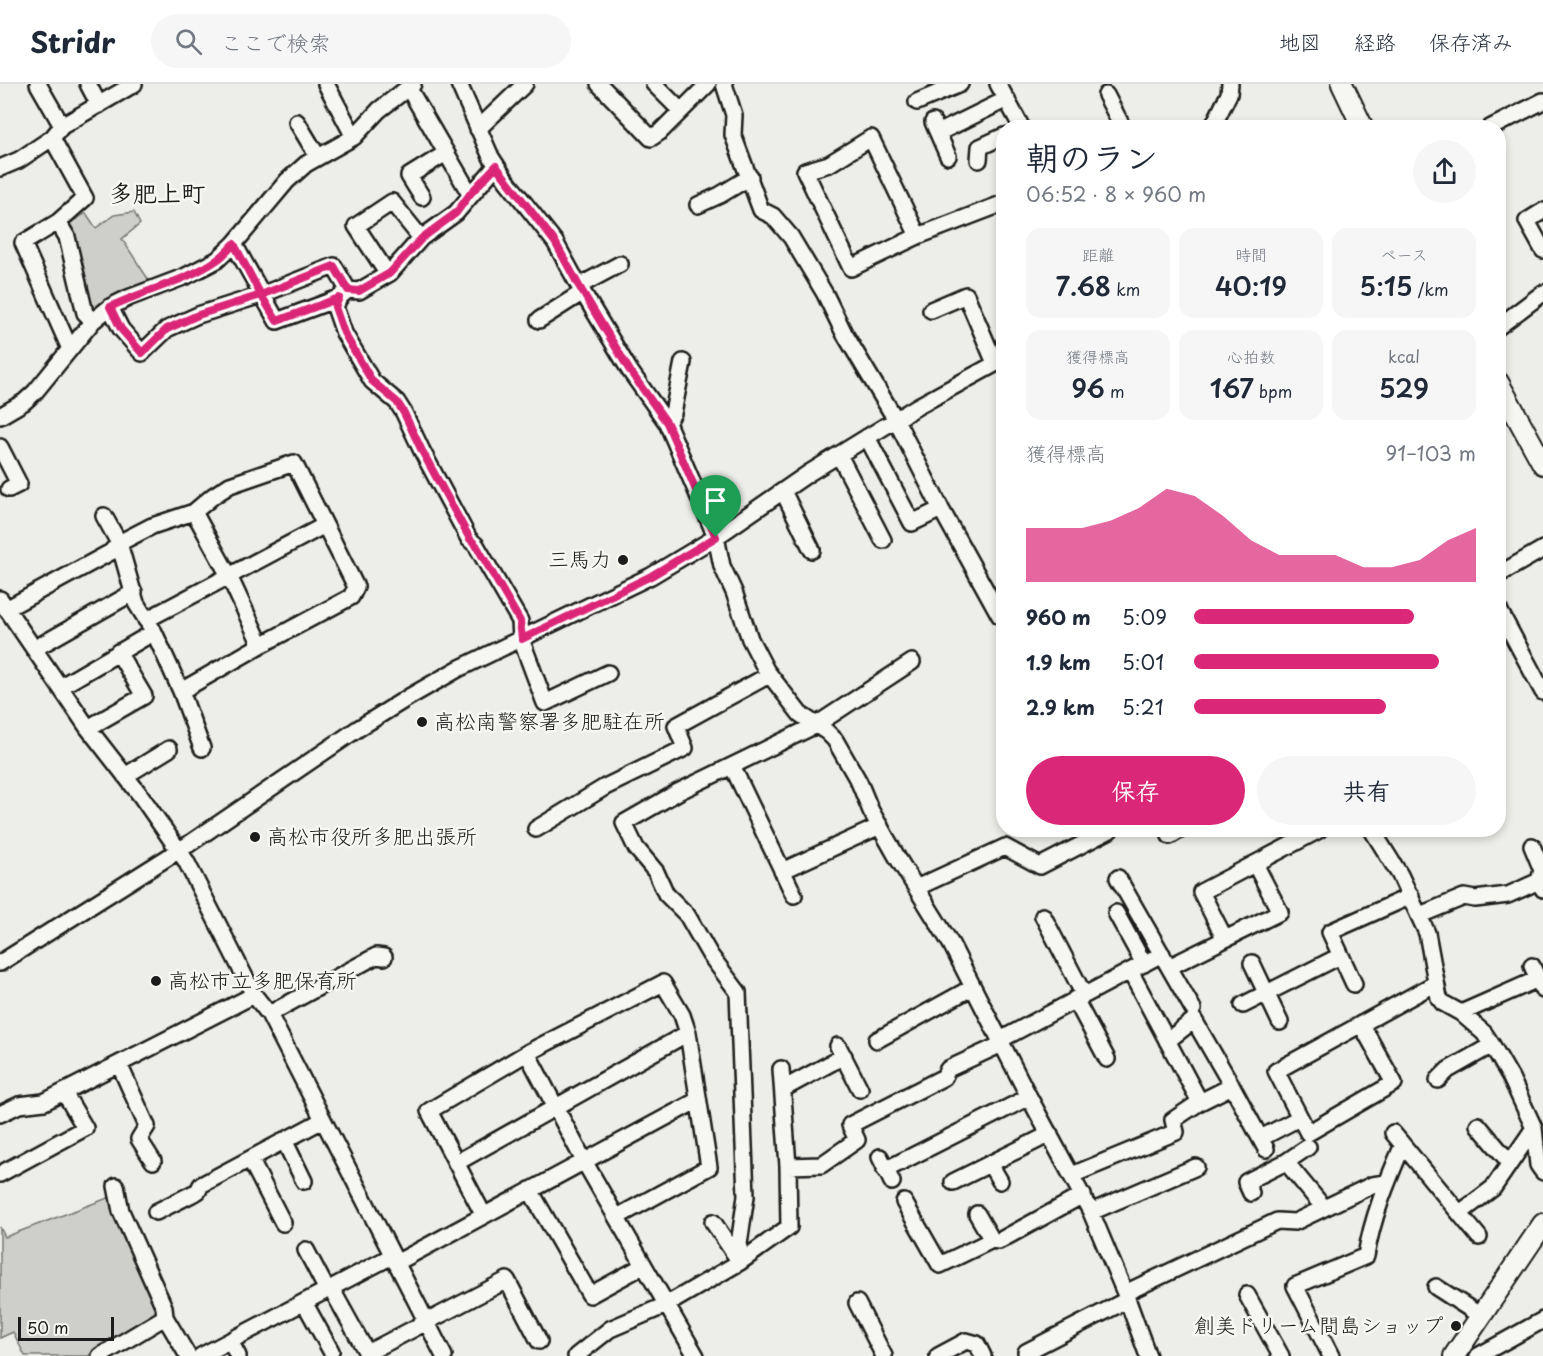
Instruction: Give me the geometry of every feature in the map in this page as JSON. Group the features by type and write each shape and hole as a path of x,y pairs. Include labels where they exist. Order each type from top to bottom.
{"main road":[{"path":"1342,84 1359,120"},
{"path":"1506,397 1543,464"},
{"path":"1454,1356 1543,1224"}],"street":[{"path":"39,84 85,198 58,222 23,243 70,350"},
{"path":"88,84 99,105"},
{"path":"0,168 19,160 57,132 134,84"},
{"path":"326,84 354,136"},
{"path":"459,84 496,166 555,242 580,289 630,371 667,423 716,537 722,566 734,592 750,639 769,675 800,714 835,740 880,826 951,944 1029,1097 1083,1195 1126,1296 1148,1356"},
{"path":"478,129 525,84"},
{"path":"598,84 651,138 660,132 708,84"},
{"path":"654,84 681,111"},
{"path":"724,84 734,115 734,135 761,210 773,216 791,237 825,294 844,333 896,420 941,509 996,609"},
{"path":"917,102 960,84"},
{"path":"998,84 1018,120"},
{"path":"1216,120 1229,94 1230,84"},
{"path":"0,416 24,402 35,392 93,321 110,307 186,276 217,260 234,244 288,181 318,157 354,136 380,110 411,86 470,194"},
{"path":"1107,95 1118,120"},
{"path":"948,156 936,127 1007,99"},
{"path":"1506,120 1543,101"},
{"path":"297,122 318,157"},
{"path":"918,236 871,138 829,164 805,171 851,268 918,236 996,206"},
{"path":"979,160 980,147 996,140"},
{"path":"422,197 409,176 446,153"},
{"path":"234,244 277,321 344,294 359,291 390,273 422,238 456,213 496,166"},
{"path":"698,205 750,177"},
{"path":"390,273 383,267 356,226 392,202 422,238"},
{"path":"1543,211 1527,221 1543,250"},
{"path":"58,222 67,237 85,313 93,321"},
{"path":"539,320 580,289 620,264"},
{"path":"110,307 121,329 142,353 167,329 198,315 261,295 334,266 344,294"},
{"path":"1506,321 1543,293"},
{"path":"344,294 335,307 344,333 372,381 397,402 404,413 470,539 476,545 520,621 522,639 545,703 608,673"},
{"path":"931,310 966,295 996,355"},
{"path":"667,423 673,413 683,362"},
{"path":"0,963 178,851 408,697 458,669 651,576 716,537 867,437 996,363"},
{"path":"867,437 912,523 941,509"},
{"path":"0,447 19,484 9,489"},
{"path":"839,455 883,540"},
{"path":"181,691 351,597 356,587 294,463 230,485 194,512 152,526 119,543 111,552 3,604 88,728 186,861 254,995 269,1014 444,1356"},
{"path":"783,491 812,550"},
{"path":"194,512 229,576 261,645"},
{"path":"104,516 119,543 136,603 150,626 181,691 202,748"},
{"path":"60,687 118,652 150,626 229,576 325,525"},
{"path":"1506,570 1543,549"},
{"path":"34,650 134,592"},
{"path":"1506,623 1543,692"},
{"path":"88,728 144,696 118,652"},
{"path":"740,1262 739,1244 746,1196 738,993 710,955 687,915 666,894 656,872 636,848 624,823 678,792 816,725 912,662"},
{"path":"536,829 605,787 685,748 676,726 769,675"},
{"path":"125,776 169,749"},
{"path":"735,772 794,895"},
{"path":"782,871 880,826"},
{"path":"916,888 1005,847 1040,866 1096,837"},
{"path":"1225,939 1201,892 1306,837"},
{"path":"1376,837 1400,874 1420,915 1427,933 1436,983 1443,1003 1461,1013 1484,1033 1492,1045 1511,1078 1534,1128 1538,1165 1543,1172"},
{"path":"1420,915 1464,897 1475,899 1508,895 1541,885 1542,870 1532,846"},
{"path":"788,1166 821,1165 857,1140 850,1125 944,1077 948,1069 1080,997 1137,968 1225,939 1280,912 1255,864"},
{"path":"1118,878 1193,1009"},
{"path":"1354,984 1330,932 1411,896"},
{"path":"1116,913 1167,1041 1200,1102"},
{"path":"1043,916 1107,1059"},
{"path":"269,1014 376,956 384,957"},
{"path":"1243,1005 1340,956"},
{"path":"1252,963 1280,1022"},
{"path":"1461,1013 1537,978"},
{"path":"483,1214 429,1111 527,1053 663,983 682,1015 688,1033 709,1167 617,1217"},
{"path":"1361,1024 1394,1083 1308,1133 1276,1071 1361,1024 1436,983"},
{"path":"877,1040 973,987"},
{"path":"0,1114 19,1105 44,1102 254,995"},
{"path":"1167,1041 1194,1020 1263,1144 1299,1118"},
{"path":"456,1163 688,1033"},
{"path":"1438,1080 1448,1070 1492,1045"},
{"path":"783,1089 841,1051 860,1089"},
{"path":"527,1053 584,1161 696,1356"},
{"path":"119,1064 147,1126 139,1139 153,1161"},
{"path":"576,1356 610,1329 666,1305 740,1262 789,1227 788,1166 781,1069"},
{"path":"1072,1175 1176,1132 1173,1120 1200,1102 1232,1086"},
{"path":"0,1174 85,1128 64,1092"},
{"path":"886,1170 1029,1097"},
{"path":"201,1356 329,1289 394,1260 530,1190 698,1100"},
{"path":"156,1212 198,1191 198,1179 250,1159 323,1120"},
{"path":"1478,1125 1510,1163"},
{"path":"1460,1213 1493,1188 1534,1128"},
{"path":"1393,1133 1402,1147 1479,1237"},
{"path":"953,1182 1050,1134"},
{"path":"284,1140 304,1181"},
{"path":"1251,1193 1246,1182 1286,1162 1308,1147"},
{"path":"1331,1356 1295,1286 1366,1256 1369,1237 1386,1183 1402,1147"},
{"path":"250,1159 283,1223"},
{"path":"1286,1162 1324,1208"},
{"path":"990,1164 1000,1181"},
{"path":"1091,1212 1196,1167"},
{"path":"1026,1352 1126,1296 1277,1221 1295,1222 1372,1185 1386,1183"},
{"path":"116,1186 121,1211 164,1307 165,1317 188,1356"},
{"path":"530,1190 590,1295 643,1266"},
{"path":"904,1202 940,1265 992,1240 999,1241 1083,1195"},
{"path":"978,1214 992,1240"},
{"path":"713,1222 740,1262"},
{"path":"306,1250 367,1353 507,1280 540,1341"},
{"path":"1436,1287 1481,1316"},
{"path":"1247,1295 1281,1356"},
{"path":"304,1302 331,1351"},
{"path":"857,1303 884,1356"},
{"path":"100,1356 124,1350 165,1317"},
{"path":"1478,1356 1543,1320"},
{"path":"230,1341 238,1356"},
{"path":"938,1356 966,1341 977,1344 983,1356"}],"shaded area":[{"path":"134,212 140,224 122,239 152,285 91,316 65,226 86,213 96,228 114,215"},
{"path":"113,1196 160,1314 88,1356 25,1356 13,1332 0,1338 0,1227 5,1237"}],"place":[{"name":"三馬力","path":"623,560"},
{"name":"高松南警察署多肥駐在所","path":"422,722"},
{"name":"高松市役所多肥出張所","path":"255,837"},
{"name":"高松市立多肥保育所","path":"156,981"},
{"name":"創美ドリーム間島ショップ","path":"1456,1326"}],"district":[{"name":"多肥上町","path":"157,194"}],"route":[{"path":"716,537 651,576 522,639 520,621 476,545 470,539 404,413 397,402 372,381 344,333 335,307 339,298 277,321 261,295 198,315 167,329 142,353 121,329 110,307 186,276 217,260 234,244 261,295 334,266 348,290 359,291 390,273 422,238 456,213 496,166 555,242 630,371 667,423 716,537"}]}
